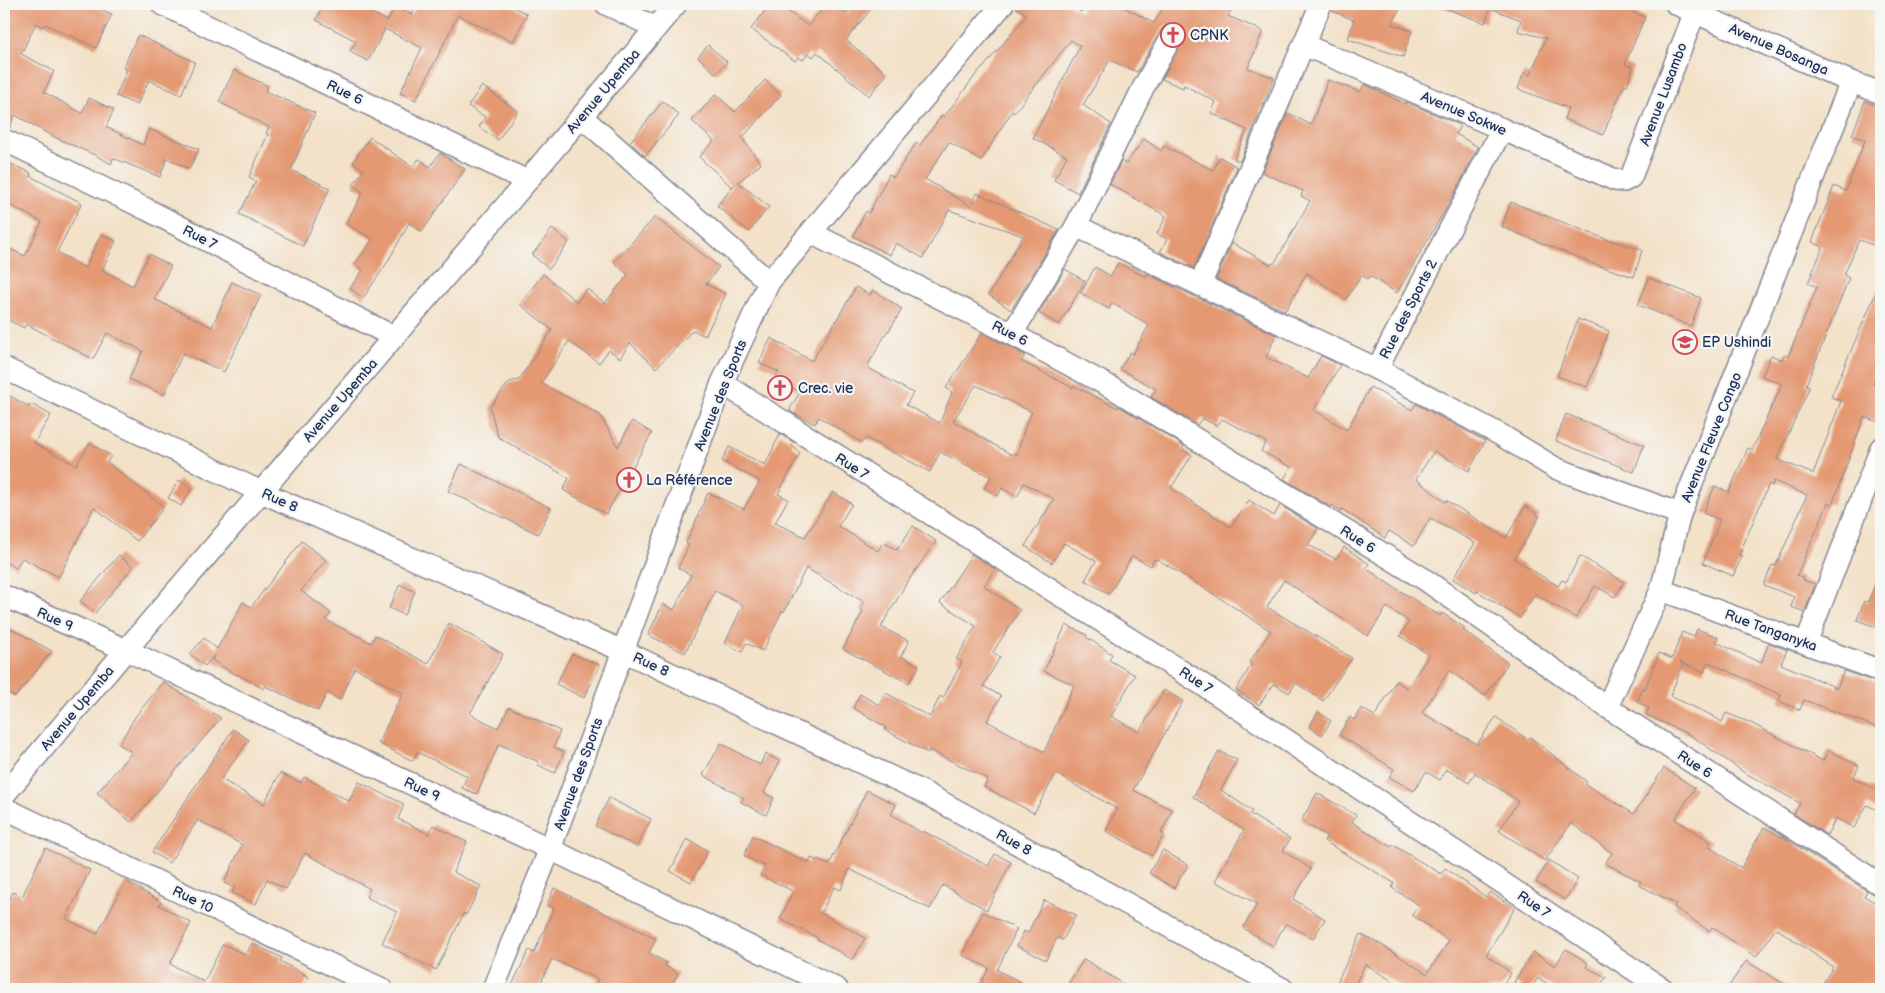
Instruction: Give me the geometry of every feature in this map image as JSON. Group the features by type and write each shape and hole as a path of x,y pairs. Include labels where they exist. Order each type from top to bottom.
{"street":[{"name":"Rue 6","path":"162,4 527,181"},
{"path":"606,4 656,28"},
{"name":"Avenue Upemba","path":"4,795 582,117 676,4"},
{"name":"Avenue des Sports","path":"493,989 550,849 722,383 769,282 1003,4"},
{"path":"1200,285 1321,4"},
{"name":"Avenue Bosanga","path":"1690,6 1851,82 1881,93"},
{"name":"Avenue Lusambo","path":"1624,181 1632,177 1690,6"},
{"path":"1012,334 1076,226 1143,88 1172,36"},
{"name":"Avenue Sokwe","path":"1304,45 1502,129 1615,180 1624,181"},
{"name":"Avenue Fleuve Congo","path":"1607,708 1661,590 1680,514 1851,82"},
{"path":"582,117 769,282"},
{"name":"Rue des Sports 2","path":"1076,226 1377,369 1502,129"},
{"name":"Rue 7","path":"4,140 146,209 394,337"},
{"name":"Rue 6","path":"811,233 1012,334 1116,390 1424,579 1607,708 1881,885"},
{"name":"Rue 8","path":"4,368 261,492 623,651 920,791 1283,989"},
{"path":"1377,369 1499,434 1555,468 1680,514"},
{"name":"Rue 7","path":"722,383 1200,683 1663,989"},
{"path":"1806,643 1881,448"},
{"name":"Rue Tanganyka","path":"1661,590 1881,671"},
{"name":"Rue 9","path":"4,596 126,650 550,849 837,989"},
{"name":"Rue 10","path":"4,808 382,989"}],"building":[{"path":"13,4 88,4 112,14 96,48 45,24 44,27 36,23 21,54 54,71 44,92 82,113 89,98 114,110 106,127 143,145 149,129 199,149 189,169 167,158 160,177 113,158 111,164 52,136 15,115 9,129 4,128 4,99 11,84 7,83 4,90 4,23"},
{"path":"324,4 354,4 387,21 395,7 412,15 417,4 507,4 527,14 513,42 458,15 416,100 400,93 422,48 385,29 368,61 350,52 356,41 316,20"},
{"path":"770,4 778,4 808,26 826,4 834,4 847,14 855,4 875,4 846,40 887,74 869,96 817,52 813,57 809,53 803,60 798,57 795,61 751,29"},
{"path":"1015,4 1067,4 1081,12 1085,4 1118,4 1154,23 1166,4 1234,4 1228,16 1263,31 1248,68 1274,78 1240,161 1234,159 1247,130 1211,113 1216,102 1184,85 1183,88 1162,79 1184,36 1183,30 1178,25 1166,25 1161,30 1137,72 1110,60 1083,105 1111,124 1078,193 1054,180 1067,156 1033,138 1080,46 1071,40 1014,113 1012,111 981,161 949,142 925,179 971,206 977,193 1059,230 1011,310 989,295 1023,236 949,210 923,258 896,243 890,255 853,236 866,211 869,213 889,174 894,177 916,143 920,145 942,115 944,117 981,68 1027,15 1015,7"},
{"path":"1333,4 1403,4 1392,24 1412,31 1403,57 1348,39 1354,20 1332,11"},
{"path":"1439,4 1611,4 1645,17 1625,64 1633,67 1627,86 1624,85 1603,135 1564,119 1568,108 1518,89 1524,72 1530,75 1546,38 1518,31 1521,20 1490,8 1485,23 1439,6"},
{"path":"138,35 195,62 181,95 149,80 137,105 116,96 127,70 123,68"},
{"path":"708,45 727,62 716,74 698,57"},
{"path":"234,70 268,86 265,91 315,113 291,170 330,188 303,246 239,214 256,181 249,177 268,134 266,133 269,127 219,102"},
{"path":"765,80 781,95 742,138 761,164 738,182 769,207 749,232 717,206 734,185 732,187 699,157 714,141 692,121 716,94 735,112"},
{"path":"1328,80 1360,92 1364,84 1405,104 1406,102 1460,125 1456,134 1478,147 1452,198 1397,293 1370,276 1367,279 1362,275 1346,299 1307,273 1285,311 1216,279 1232,243 1271,265 1272,263 1274,264 1310,201 1301,196 1303,191 1262,172 1288,113 1311,125"},
{"path":"482,86 518,111 498,140 479,127 485,117 468,106"},
{"path":"663,101 679,115 645,156 630,142"},
{"path":"1865,101 1878,106 1881,105 1881,248 1859,240 1844,275 1849,278 1806,385 1810,386 1777,459 1813,474 1841,401 1831,397 1881,281 1881,359 1873,384 1881,387 1881,423 1864,417 1832,505 1828,503 1797,575 1804,578 1803,580 1815,584 1805,612 1791,607 1794,597 1764,585 1772,565 1776,566 1807,495 1774,481 1772,486 1769,484 1739,555 1742,556 1733,576 1703,563 1720,520 1703,513 1715,486 1729,492 1748,448 1752,450 1782,384 1762,376 1771,355 1782,360 1784,355 1788,357 1817,287 1808,283 1823,247 1812,242 1834,186 1846,191 1865,140 1852,135"},
{"path":"370,137 413,167 419,159 430,167 440,153 465,169 422,232 409,223 387,263 363,298 350,288 363,270 355,264 373,239 346,224 363,192 353,185 364,170 353,162"},
{"path":"1144,139 1161,151 1164,146 1213,170 1220,157 1237,167 1194,268 1160,252 1167,239 1157,234 1166,216 1110,184 1121,161 1126,164"},
{"path":"4,161 31,173 30,176 82,203 57,252 85,268 101,234 116,241 102,270 133,286 149,254 171,266 154,299 212,327 232,282 261,295 224,372 183,353 164,395 129,379 143,351 107,333 93,359 26,324 24,328 4,318 4,246 25,256 42,222 4,202"},
{"path":"1511,202 1603,238 1642,250 1634,277 1597,265 1502,227"},
{"path":"655,217 719,267 706,284 726,294 705,336 693,330 656,368 630,343 620,358 609,350 599,363 569,341 541,383 600,415 618,447 632,421 652,433 606,514 563,490 569,478 498,437 490,407 509,382 519,380 552,330 520,304 543,274 577,302 587,289 605,303 628,275 614,262"},
{"path":"552,229 569,242 549,269 532,255"},
{"path":"1118,263 1146,277 1147,274 1276,335 1266,357 1308,378 1321,356 1340,365 1314,410 1347,430 1370,387 1412,410 1416,404 1485,441 1469,471 1434,451 1416,479 1445,502 1446,500 1506,538 1525,506 1540,516 1514,559 1558,586 1562,580 1566,582 1580,556 1624,582 1615,597 1595,586 1576,618 1535,594 1520,618 1477,591 1476,593 1453,579 1475,543 1430,518 1414,546 1389,531 1385,538 1342,509 1340,511 1332,505 1331,507 1284,479 1291,467 1261,451 1266,442 1222,419 1217,426 1202,418 1197,425 1151,397 1156,389 1120,369 1130,352 1133,354 1149,325 1112,303 1109,309 1081,293 1095,267 1111,276"},
{"path":"1065,269 1085,281 1059,325 1039,313"},
{"path":"1649,278 1701,298 1691,326 1638,305"},
{"path":"856,287 870,295 873,290 902,309 867,367 913,393 906,405 940,423 952,392 946,388 982,333 1025,355 1021,361 1073,388 1074,386 1118,408 1119,406 1184,446 1182,449 1192,455 1171,488 1231,527 1249,500 1274,516 1280,505 1318,529 1308,545 1336,559 1344,547 1369,564 1366,568 1440,616 1442,613 1465,628 1463,630 1508,663 1485,696 1449,670 1422,713 1477,744 1496,717 1528,740 1530,737 1587,782 1585,784 1634,814 1664,768 1695,788 1675,819 1711,842 1708,846 1741,868 1764,827 1782,836 1867,891 1864,896 1881,906 1881,989 1819,989 1833,967 1776,928 1756,957 1712,927 1709,931 1674,907 1676,904 1639,885 1641,882 1605,863 1612,853 1571,823 1545,861 1499,831 1518,801 1475,773 1469,783 1446,769 1440,780 1426,772 1414,791 1389,777 1394,769 1339,735 1350,717 1354,720 1361,708 1375,716 1396,681 1407,688 1429,655 1400,636 1409,622 1387,607 1368,636 1284,580 1267,607 1352,658 1323,701 1296,683 1289,693 1274,684 1259,705 1236,690 1252,664 1249,662 1271,631 1157,559 1154,559 1151,566 1132,556 1109,594 1085,580 1096,561 1064,543 1052,563 1025,546 1054,499 1024,483 1017,497 1002,488 998,496 984,488 991,477 940,452 930,472 866,438 862,443 819,417 815,424 791,412 790,409 800,392 775,378 779,372 759,363 771,338 812,361","holes":["976,385 1032,412 1026,424 1017,455 1013,453 1012,455 953,421"]},
{"path":"1578,319 1609,331 1587,387 1557,376"},
{"path":"10,396 29,407 31,404 51,415 34,443 76,465 90,443 111,456 107,462 164,507 137,541 94,507 59,577 22,558 16,568 4,561 4,408"},
{"path":"1566,414 1644,445 1634,472 1556,441"},
{"path":"780,434 793,442 791,445 800,453 778,494 788,499 775,523 805,537 833,492 852,504 838,526 878,551 883,542 897,550 913,526 936,541 906,584 881,627 909,641 901,656 919,666 909,683 843,649 863,611 860,609 864,602 806,568 784,612 782,611 763,651 746,643 742,652 725,643 743,605 715,591 685,653 648,635 663,604 674,610 691,575 678,568 689,545 686,543 708,493 744,509 760,481 722,461 729,447 765,465"},
{"path":"461,464 551,508 538,534 448,491"},
{"path":"179,480 192,488 181,506 168,498"},
{"path":"302,541 326,560 301,591 331,613 326,620 371,643 375,635 428,664 449,623 503,654 470,714 498,728 509,707 560,731 554,747 564,752 555,773 538,765 539,762 499,744 477,794 462,788 467,776 417,752 413,761 378,743 403,693 355,668 340,700 327,693 318,711 265,686 264,689 236,675 212,660 214,656 205,666 190,654 204,638 217,649 243,602 251,607"},
{"path":"972,554 995,569 984,586 1020,610 993,652 1000,657 983,686 1001,696 987,721 1044,752 1074,685 1044,671 1066,625 1087,635 1086,637 1112,654 1109,660 1135,675 1111,716 1139,732 1164,690 1183,701 1133,790 1172,810 1161,833 1164,834 1152,856 1106,831 1117,809 1056,774 1034,813 984,787 988,779 929,750 928,753 885,730 886,727 853,708 860,694 879,705 886,693 930,717 940,696 943,698 962,662 956,659 976,626 940,603"},
{"path":"119,555 133,567 95,613 80,601"},
{"path":"1880,572 1881,629 1857,620 1864,601 1868,602"},
{"path":"400,584 415,592 404,615 389,608"},
{"path":"4,625 52,651 15,697 4,690"},
{"path":"1697,629 1718,637 1716,642 1761,663 1769,643 1787,650 1781,664 1837,688 1844,671 1881,684 1881,729 1804,700 1800,710 1779,701 1781,695 1708,662 1704,672 1680,662 1683,664 1670,696 1722,722 1726,713 1751,723 1823,761 1828,750 1859,766 1853,778 1881,792 1881,812 1867,805 1854,828 1836,818 1827,835 1794,814 1800,803 1745,773 1690,735 1646,715 1649,708 1637,702 1643,688 1645,689 1659,653 1672,659 1682,632 1694,637"},
{"path":"572,654 600,665 584,698 556,684"},
{"path":"163,682 221,718 131,822 97,793 132,752 119,744 135,717"},
{"path":"1318,712 1331,721 1322,735 1309,727"},
{"path":"233,729 249,740 221,779 264,804 280,773 301,783 304,777 349,801 359,782 404,804 398,819 429,834 433,825 467,842 453,872 481,886 466,915 464,913 436,970 382,943 397,912 366,897 370,889 305,853 286,889 267,879 256,904 232,893 235,888 224,883 242,845 198,820 169,863 152,852"},
{"path":"721,743 760,765 765,754 780,761 764,793 774,798 766,815 741,802 744,798 703,775"},
{"path":"1219,751 1237,760 1221,790 1252,811 1250,814 1290,839 1283,851 1311,869 1293,899 1325,919 1313,939 1286,923 1273,946 1243,928 1257,904 1215,881 1244,830 1193,797"},
{"path":"867,790 896,805 891,814 922,833 923,831 988,866 995,854 1011,862 987,910 943,885 930,909 849,869 841,890 834,887 821,913 865,938 853,960 818,938 780,919 793,891 760,875 765,866 744,856 753,836 809,863 811,858 829,865"},
{"path":"1317,793 1356,815 1352,822 1391,847 1393,845 1441,874 1445,868 1486,897 1490,892 1515,908 1486,955 1511,973 1500,989 1405,989 1365,964 1353,989 1334,989 1360,934 1380,944 1427,974 1449,941 1412,915 1419,905 1392,888 1394,883 1324,841 1327,836 1301,821"},
{"path":"609,798 651,819 637,847 595,826"},
{"path":"687,839 708,851 691,882 670,871"},
{"path":"45,848 90,870 66,919 97,934 126,881 161,902 159,905 191,923 170,964 204,982 223,944 246,955 252,943 282,958 280,961 309,977 302,989 12,989 4,985 4,910 13,892 22,897"},
{"path":"1163,850 1188,865 1174,888 1149,873"},
{"path":"1549,860 1578,879 1565,900 1536,882"},
{"path":"554,888 656,939 649,953 667,963 665,966 678,973 670,989 593,989 598,979 552,959 538,989 510,989 529,950 534,953 554,908 547,905"},
{"path":"1044,900 1076,915 1063,940 1057,938 1046,960 1017,946 1024,931 1028,933"},
{"path":"983,912 1017,929 997,970 1034,989 978,989 989,968 962,955"},
{"path":"1566,949 1588,963 1586,967 1606,977 1598,989 1556,989 1538,978 1530,989 1524,989 1514,982 1533,952 1555,966"},
{"path":"1084,959 1131,989 1065,989"},
{"path":"1746,961 1792,989 1727,989"}],"place":[{"name":"CPNK","path":"1173,35"},
{"name":"EP Ushindi","path":"1685,342"},
{"name":"Crec. vie","path":"780,388"},
{"name":"La Référence","path":"629,480"}]}
